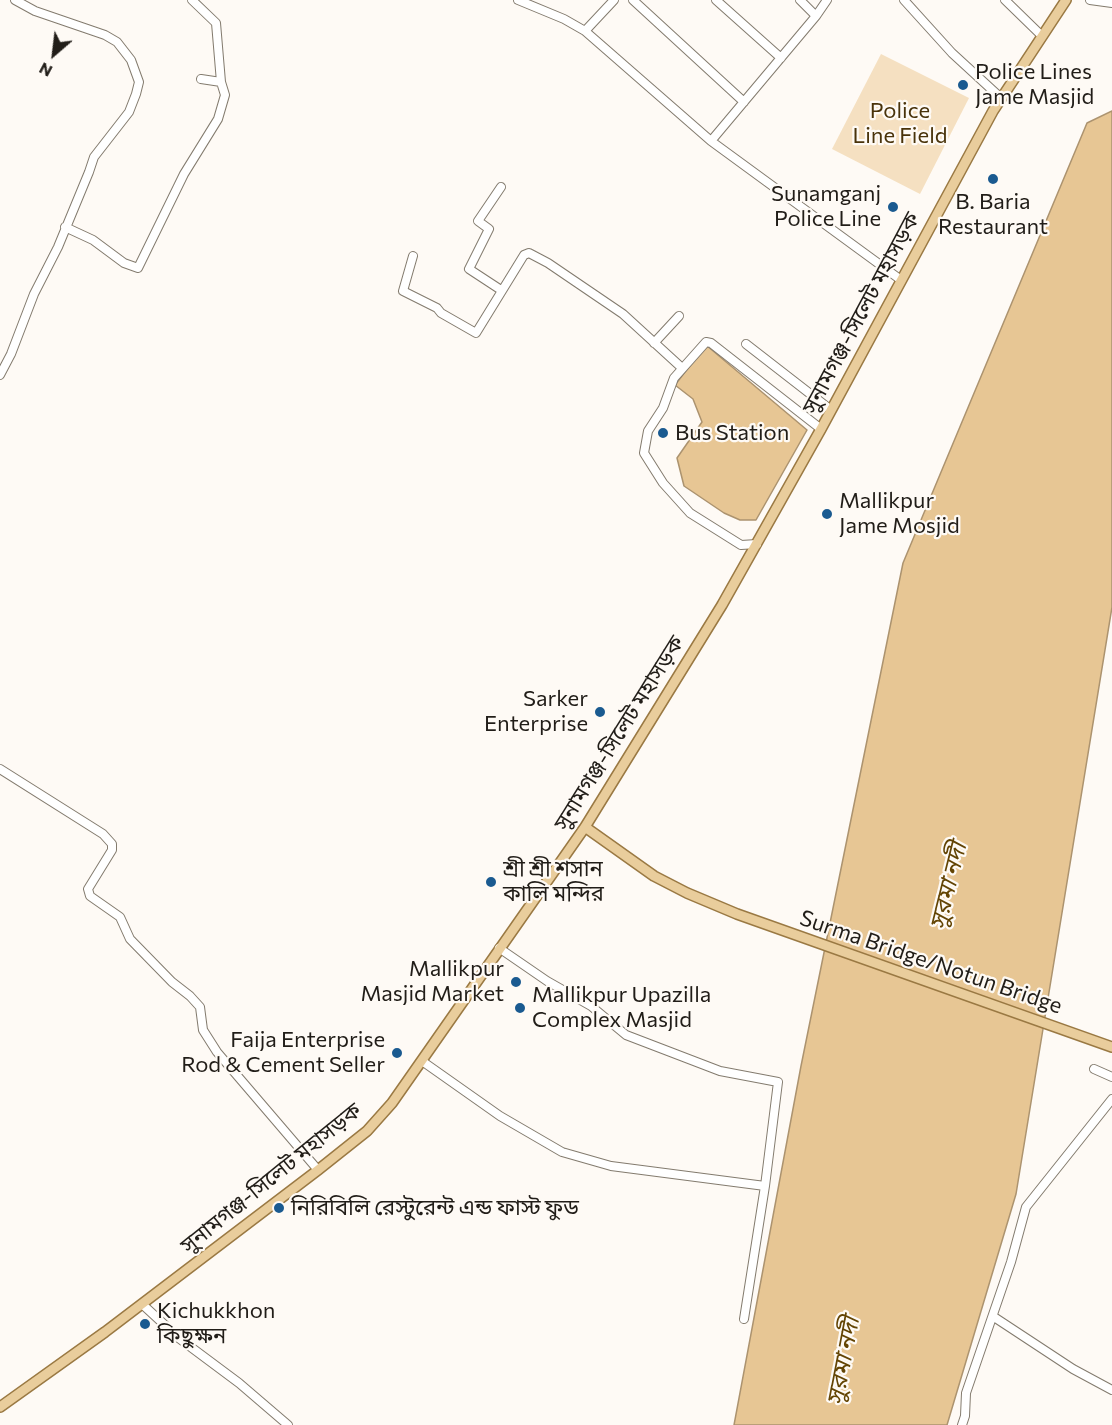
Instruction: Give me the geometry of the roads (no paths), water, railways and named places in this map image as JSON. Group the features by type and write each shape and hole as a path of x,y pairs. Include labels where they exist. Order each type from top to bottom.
{"main road":[{"name":"সুনামগঞ্জ-সিলেট মহাসড়ক","path":"0,1407 142,1304 318,1170 367,1131 392,1103 585,826 722,606 1001,98 1066,0"},
{"name":"Surma Bridge/Notun Bridge","path":"585,826 654,876 687,894 737,914 1112,1047"}],"street":[{"path":"0,375 12,354 34,294 58,247 90,172 94,157 129,112 139,82 131,60 117,42 98,32 35,11 15,0"},
{"path":"66,227 93,240 124,263 138,268 184,174 218,119 225,95 221,82 216,23 192,0"},
{"path":"518,0 564,19 585,31 711,141 901,280"},
{"path":"585,31 614,0"},
{"path":"633,0 744,102"},
{"path":"716,0 781,58"},
{"path":"800,0 816,16"},
{"path":"711,141 827,0"},
{"path":"904,0 952,53 1001,98"},
{"path":"1005,0 1042,36"},
{"path":"1090,0 1112,3"},
{"path":"201,79 221,82"},
{"path":"501,187 478,221 489,229 469,269 501,290"},
{"path":"413,256 403,291 437,308 441,313 476,333 501,290 524,255 529,252 623,315 682,368"},
{"path":"654,343 679,316"},
{"path":"757,544 741,545 690,513 663,483 644,453 648,431 663,408 674,378 706,342 711,343 821,429"},
{"path":"746,344 831,410"},
{"path":"0,769 103,834 112,843 112,850 88,889 90,896 95,902 120,917 130,939 200,1007 203,1030 217,1052 318,1170"},
{"path":"500,948 547,981 591,1006 626,1035 720,1071 778,1082 765,1186 744,1319"},
{"path":"422,1061 501,1116 562,1152 611,1166 765,1186"},
{"path":"1094,1069 1112,1077"},
{"path":"962,1425 965,1416 966,1393 994,1317 1026,1207 1112,1099"},
{"path":"142,1304 180,1339 240,1383 288,1425"},
{"path":"994,1317 1073,1369 1112,1390"}],"water":[{"name":"সুরমা নদী","path":"1112,111 1112,607 1016,1194 947,1425 734,1425 801,1066 903,563 1087,123"},
{"path":"706,345 807,430 756,520 740,520 724,513 684,486 677,458 702,422 693,399 675,385"}],"place":[{"name":"Police Lines Jame Masjid","path":"963,85"},
{"name":"B. Baria Restaurant","path":"993,179"},
{"name":"Sunamganj Police Line","path":"893,207"},
{"name":"Bus Station","path":"663,433"},
{"name":"Mallikpur Jame Mosjid","path":"827,514"},
{"name":"Sarker Enterprise","path":"600,712"},
{"name":"শ্রী শ্রী শসান কালি মন্দির","path":"491,882"},
{"name":"Mallikpur Masjid Market","path":"516,982"},
{"name":"Mallikpur Upazilla Complex Masjid","path":"520,1008"},
{"name":"Faija Enterprise Rod & Cement Seller","path":"397,1053"},
{"name":"নিরিবিলি রেস্টুরেন্ট এন্ড ফাস্ট ফুড","path":"279,1208"},
{"name":"Kichukkhon কিছুক্ষন","path":"145,1324"}],"park label":[{"name":"Police Line Field","path":"900,124"}]}
